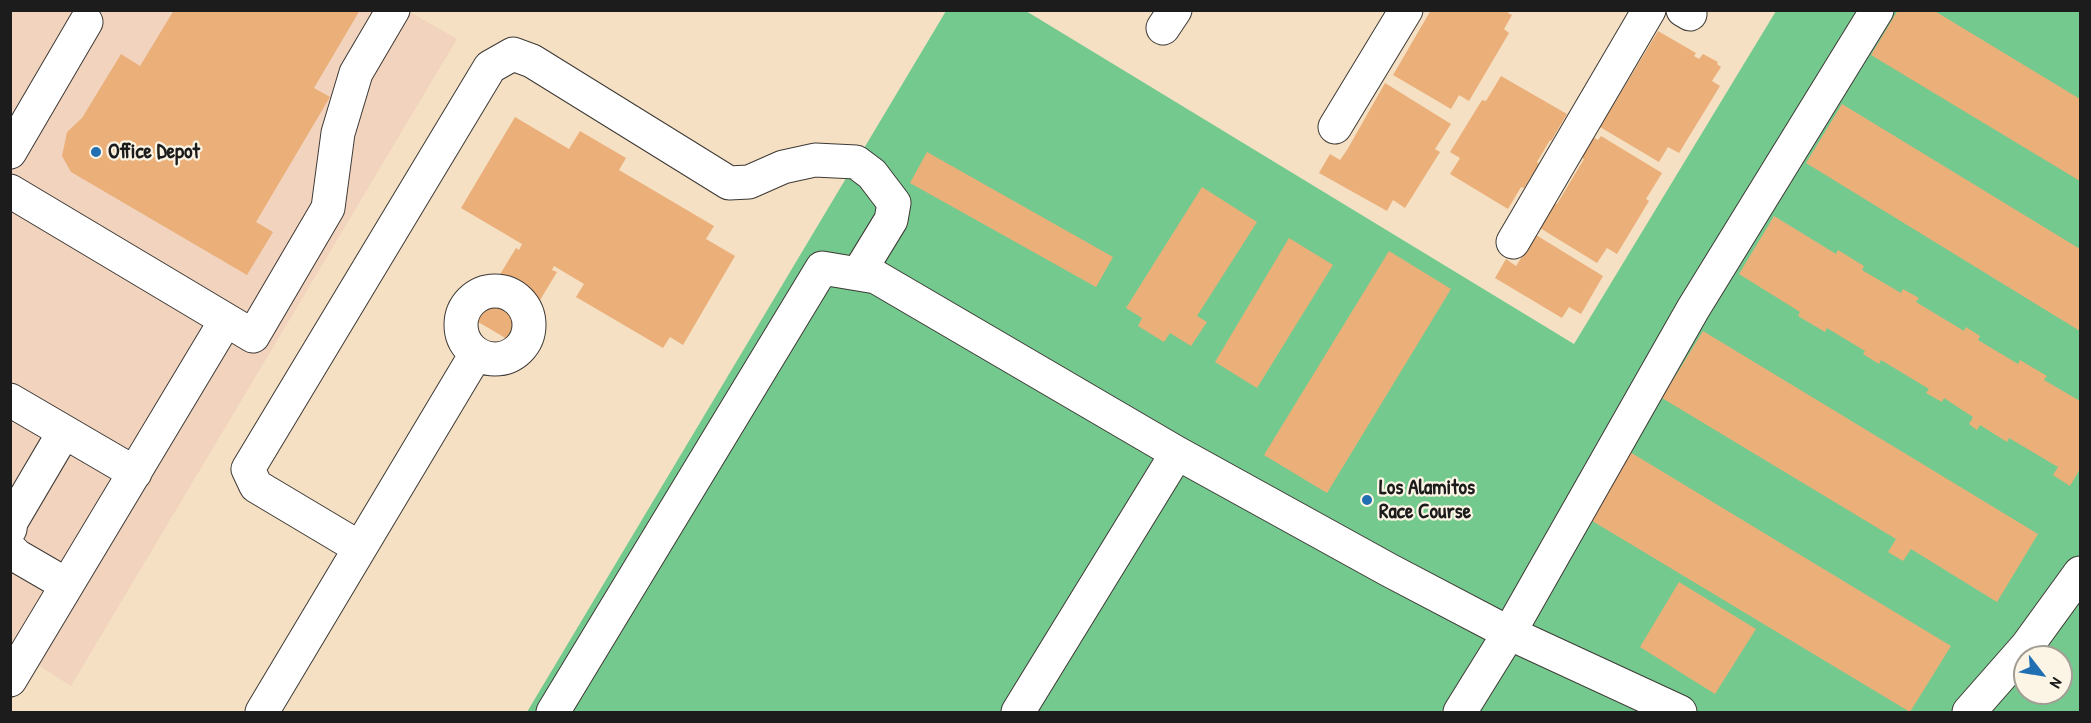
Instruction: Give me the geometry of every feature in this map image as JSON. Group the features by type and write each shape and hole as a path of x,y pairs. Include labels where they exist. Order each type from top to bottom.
{"street":[{"path":"10,191 253,336 328,208 338,133 356,73 393,10"},
{"path":"1335,127 1406,10"},
{"path":"1513,242 1648,10"},
{"path":"1460,712 1509,633 1693,309 1877,10"},
{"path":"10,152 81,14"},
{"path":"360,548 256,486 248,469 490,67 497,62 513,54 532,61 729,183 749,182 783,167 815,160 856,162 872,174 894,203 891,220 858,274"},
{"path":"553,712 822,268 876,277 1177,453 1389,570 1509,633 1680,712"},
{"path":"10,680 226,320"},
{"path":"262,712 476,354"},
{"path":"10,400 135,473"},
{"path":"10,529 11,522 64,432"},
{"path":"1018,712 1177,453"},
{"path":"10,549 17,556 67,585"},
{"path":"1969,712 2027,646 2080,573"}],"shaded area":[{"path":"10,11 411,11 457,39 71,686 11,648"}],"green space":[{"name":"Los Alamitos Race Course","path":"946,11 1026,11 1574,344 1776,11 2080,11 2080,712 527,712"}],"building":[{"path":"174,10 360,10 314,88 330,97 256,222 273,232 247,275 71,172 62,156 67,132 82,118 121,54 140,66"},
{"path":"1431,10 1509,10 1508,13 1512,15 1504,29 1509,33 1469,101 1459,95 1451,109 1393,75"},
{"path":"1898,10 1933,10 2080,99 2080,181 1871,55"},
{"path":"1658,31 1696,53 1694,56 1699,59 1703,54 1718,62 1717,64 1721,67 1712,81 1720,86 1679,153 1668,147 1659,162 1600,127"},
{"path":"1501,76 1567,114 1537,162 1539,164 1508,209 1450,174 1460,158 1450,152 1482,100 1486,101"},
{"path":"1385,83 1451,124 1435,149 1440,152 1405,208 1393,200 1387,211 1319,173 1330,154 1340,160"},
{"path":"1842,104 2080,249 2080,331 1806,163"},
{"path":"515,117 569,149 580,131 626,158 619,170 714,226 706,239 735,256 683,345 670,337 663,348 576,297 584,284 554,266 552,270 557,272 514,343 473,319 516,248 519,250 522,244 461,208"},
{"path":"1601,136 1662,173 1646,199 1649,201 1617,254 1607,248 1597,263 1540,228 1584,159 1580,156 1592,137 1598,140"},
{"path":"927,152 1113,257 1096,287 910,183"},
{"path":"1202,187 1257,222 1197,316 1207,322 1191,346 1170,333 1164,342 1138,326 1142,318 1126,308"},
{"path":"1774,216 1836,254 1838,250 1864,266 1862,270 1901,293 1903,289 1919,298 1916,302 1964,331 1966,327 1980,336 1978,340 2018,364 2020,360 2047,376 2044,380 2080,401 2080,469 2070,486 2053,475 2058,467 2009,438 2007,442 1980,425 1977,430 1969,424 1973,417 1944,398 1942,402 1926,393 1929,389 1881,360 1879,364 1863,354 1865,351 1827,328 1825,332 1798,316 1800,312 1739,274"},
{"path":"1536,235 1603,276 1581,314 1569,307 1562,318 1495,278 1506,259 1516,266"},
{"path":"1289,238 1333,265 1257,388 1215,362"},
{"path":"1389,251 1451,289 1327,493 1264,455"},
{"path":"1703,331 2038,534 1997,602 1911,549 1903,561 1888,552 1896,539 1662,398"},
{"path":"1630,452 1951,646 1910,712 1589,519"},
{"path":"1679,582 1756,629 1715,694 1640,647"}],"place":[{"name":"Office Depot","path":"96,152"},
{"name":"Los Alamitos Race Course","path":"1367,500"}]}
